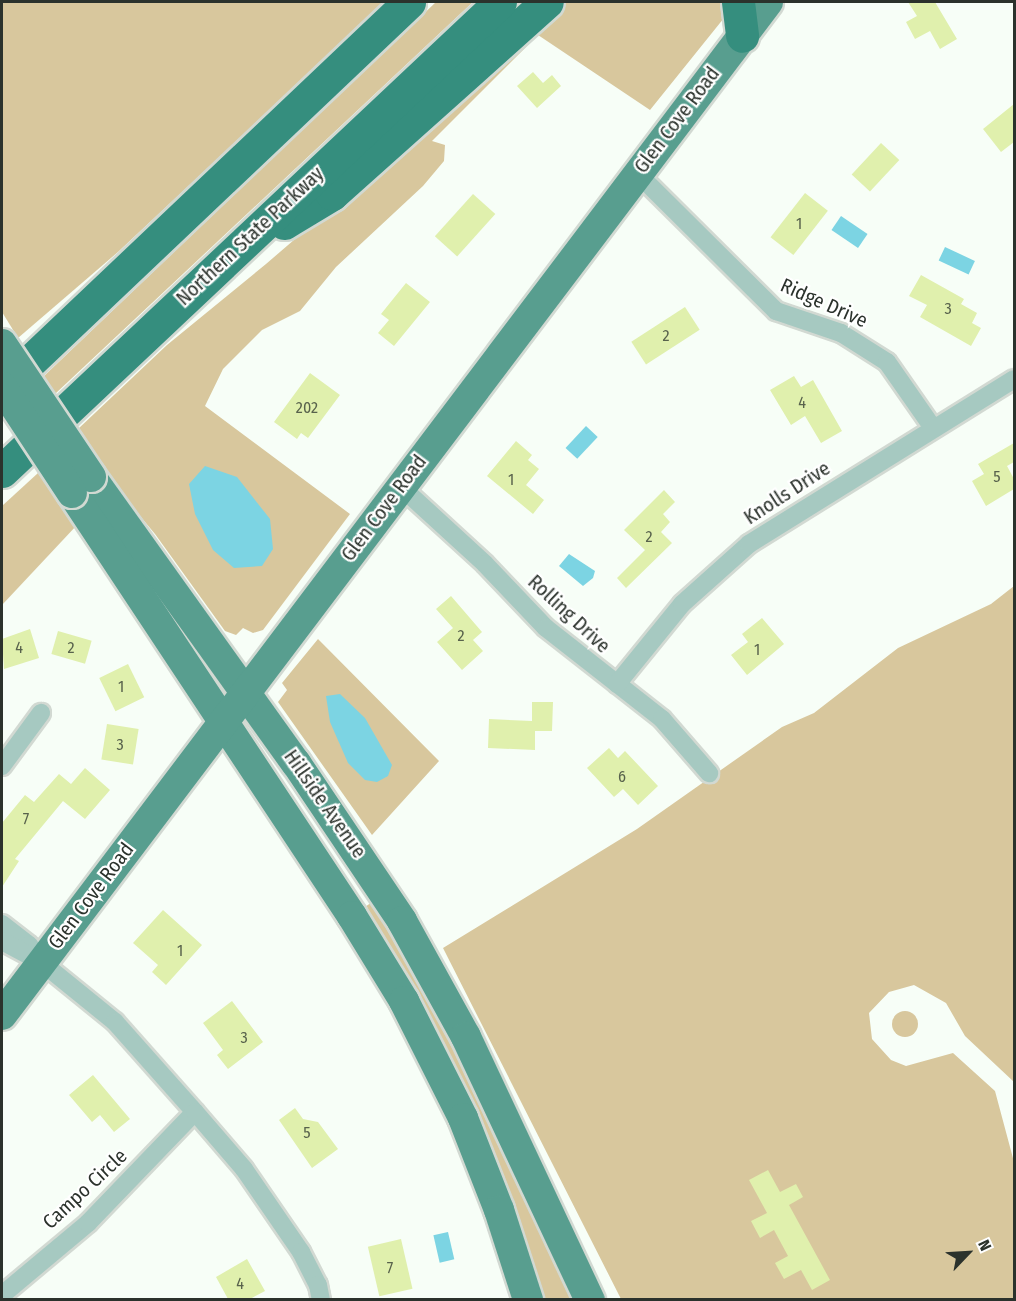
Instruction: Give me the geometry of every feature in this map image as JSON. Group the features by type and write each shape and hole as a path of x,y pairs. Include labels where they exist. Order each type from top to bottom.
{"highway":[{"path":"2,388 409,2"},
{"name":"Northern State Parkway","path":"2,471 500,2"},
{"path":"230,254 332,194 547,2"},
{"path":"738,2 742,36"}],"main road":[{"name":"Glen Cove Road","path":"2,1015 222,721 768,2"},
{"name":"Hillside Avenue","path":"2,344 82,485 222,721 358,925 419,1030 475,1147 528,1299"},
{"name":"Hillside Avenue","path":"2,388 246,692 358,852 420,952 486,1079 590,1299"}],"street":[{"name":"Ridge Drive","path":"637,173 776,311 841,333 887,362 933,428"},
{"name":"Knolls Drive","path":"617,684 682,604 749,544 1014,379"},
{"name":"Rolling Drive","path":"400,486 485,564 546,628 675,732 709,773"},
{"path":"2,766 41,713"},
{"path":"2,924 29,945 41,962"},
{"path":"2,941 41,962 115,1022 244,1169 301,1252 318,1285 321,1299"},
{"name":"Campo Circle","path":"2,1295 88,1222 195,1112"}],"shaded area":[{"path":"2,2 385,2 118,252 18,338 2,312"},
{"path":"436,2 473,2 55,394 43,377"},
{"path":"567,2 726,2 728,13 650,110 538,35 432,141 445,145 444,161 423,186 336,267 300,311 262,330 223,369 205,406 350,514 263,630 253,633 243,628 236,635 225,631 155,534 95,462 98,459 78,429 167,345 266,264 402,147 520,37"},
{"path":"38,473 77,525 2,605 2,506"},
{"path":"1014,586 1014,1082 965,1036 946,1003 914,985 889,992 869,1013 872,1039 891,1060 906,1066 953,1053 995,1091 1014,1162 1014,1299 621,1299 443,948 637,829 782,727 814,713 898,648 991,604"},
{"path":"318,639 439,761 372,835 278,702 287,690 282,683"},
{"path":"385,893 590,1299 528,1299 520,1273 352,916"},
{"path":"905,1011 914,1015 918,1024 914,1033 905,1037 896,1033 892,1024 896,1015"}],"water":[{"path":"841,216 868,234 858,248 831,230"},
{"path":"945,247 975,261 969,275 939,261"},
{"path":"586,426 598,437 577,459 566,448"},
{"path":"205,466 237,477 270,519 273,549 262,566 234,568 213,550 195,514 189,484"},
{"path":"569,554 595,571 593,578 583,586 559,566"},
{"path":"340,694 365,718 392,765 388,776 377,782 365,780 348,763 330,722 326,696"},
{"path":"448,1232 454,1259 440,1263 433,1235"}],"building":[{"path":"908,2 935,2 957,39 940,49 930,31 915,39 906,22 917,16"},
{"path":"533,72 543,83 552,75 561,86 537,108 517,86"},
{"path":"1014,104 1014,142 1001,152 983,129"},
{"path":"881,143 899,160 870,191 852,174"},
{"path":"805,193 828,211 793,255 771,237"},
{"path":"473,194 495,214 457,256 435,236"},
{"path":"921,275 964,299 961,304 977,313 972,323 981,328 971,346 920,317 927,305 909,296"},
{"path":"406,283 430,302 394,346 378,333 389,320 381,314"},
{"path":"685,307 700,330 646,365 631,342"},
{"path":"310,373 340,395 308,438 301,433 297,439 274,422"},
{"path":"794,376 801,387 813,380 842,431 821,443 805,416 791,425 770,390"},
{"path":"516,441 532,455 528,460 539,469 526,485 544,500 533,514 487,476"},
{"path":"1014,443 1014,462 1007,466 1014,479 1014,489 986,506 972,481 984,474 978,464"},
{"path":"664,490 675,502 663,514 670,522 661,532 672,543 626,588 617,578 645,550 624,530"},
{"path":"451,596 482,632 473,640 483,651 462,670 437,642 453,628 436,609"},
{"path":"762,618 784,644 747,675 731,655 748,642 742,634"},
{"path":"30,629 39,658 4,669 2,639"},
{"path":"58,631 92,641 85,664 51,654"},
{"path":"128,664 144,697 115,711 99,678"},
{"path":"532,702 553,702 552,731 535,731 535,750 488,748 489,719 532,721"},
{"path":"107,724 139,729 133,765 101,760"},
{"path":"609,748 618,758 625,751 658,786 638,805 623,789 614,797 587,768"},
{"path":"85,768 110,790 85,819 63,801 15,859 19,861 2,887 2,823 25,795 34,802 59,774 71,784"},
{"path":"163,910 202,945 166,985 152,972 158,965 133,943"},
{"path":"232,1001 263,1042 228,1069 217,1055 223,1050 203,1023"},
{"path":"93,1075 130,1119 114,1132 100,1115 92,1122 69,1095"},
{"path":"295,1108 303,1119 318,1122 338,1149 312,1168 279,1120"},
{"path":"768,1170 780,1192 796,1184 803,1197 789,1205 830,1280 812,1290 801,1270 784,1279 775,1263 788,1256 774,1230 760,1238 751,1221 767,1213 749,1180"},
{"path":"401,1239 412,1289 379,1296 368,1247"},
{"path":"247,1259 265,1291 250,1299 228,1299 216,1277"}]}
